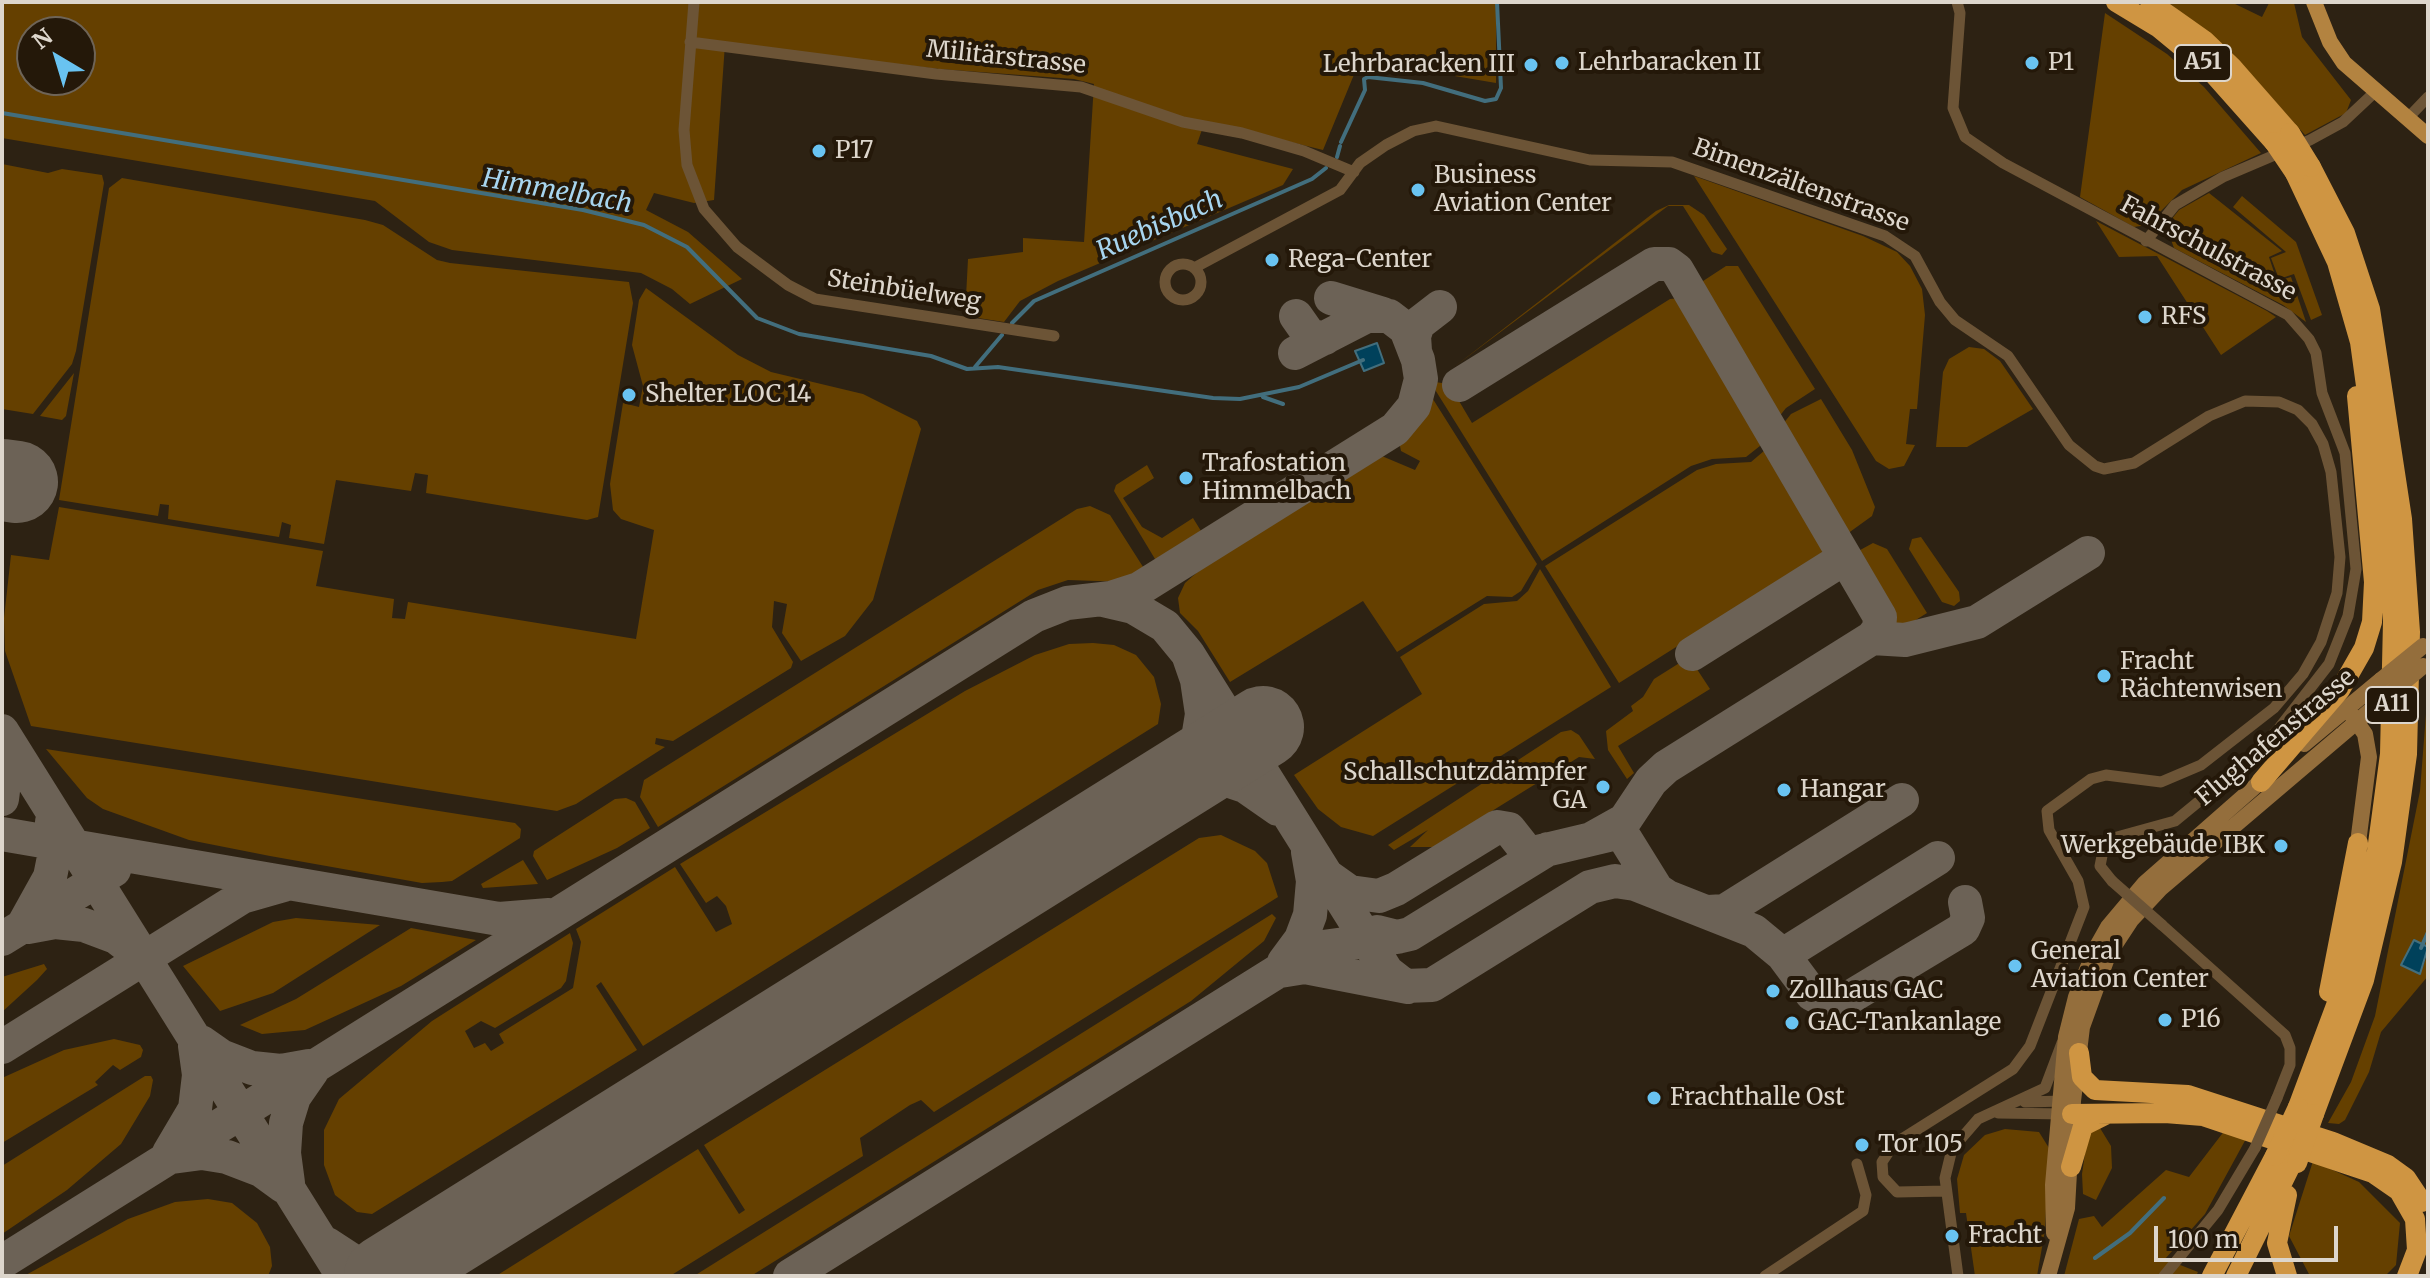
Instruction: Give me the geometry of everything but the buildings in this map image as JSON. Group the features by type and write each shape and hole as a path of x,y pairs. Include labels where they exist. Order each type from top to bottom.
{"highway":[{"name":"A51","path":"2116,2 2159,28 2210,70 2282,138"},
{"name":"A51","path":"2150,2 2205,41 2233,68 2303,170"},
{"name":"A11","path":"2236,1276 2288,1160 2361,924 2384,810 2392,723 2393,621 2389,554 2360,342 2348,293 2303,170"},
{"name":"A11","path":"2303,170 2345,233 2372,318 2402,519 2410,632 2407,754 2390,875 2355,1008 2304,1108"},
{"path":"2261,782 2340,690 2364,648 2374,611 2348,293"},
{"path":"2304,1108 2342,937 2358,843"},
{"path":"2072,1045 2087,1085 2100,1092 2173,1093 2200,1098 2378,1159 2414,1187 2423,1203 2428,1226"},
{"path":"2065,1108 2128,1093"},
{"path":"2065,1108 2113,1113 2178,1113 2213,1118 2380,1176 2404,1198 2415,1219 2417,1250 2407,1276"},
{"path":"2071,1167 2083,1126 2095,1117 2113,1113"},
{"name":"A11","path":"2212,1276 2288,1160"},
{"path":"2287,1276 2277,1251 2277,1232 2288,1160"},
{"path":"2420,1276 2428,1249"}],"main road":[{"path":"2314,2 2330,42 2356,76 2428,136"},
{"name":"Flughafenstrasse","path":"2072,1045 2082,1027 2098,977 2131,920 2160,889 2380,702 2425,654"},
{"name":"Flughafenstrasse","path":"2065,1108 2085,972 2108,927 2125,905 2167,862 2346,708 2381,680 2425,654"},
{"path":"2346,708 2365,734 2369,757 2358,843"},
{"path":"2048,1276 2067,1208 2071,1167 2065,1108"},
{"path":"2055,1247 2053,1185 2065,1108"}],"street":[{"name":"Steinbüelweg","path":"694,2 684,130 687,165 704,209 725,236 762,267 815,299 1054,336"},
{"name":"Fahrschulstrasse","path":"1957,2 1960,13 1954,97 1959,127 1980,150 2288,315 2309,339 2325,403 2345,453 2356,569 2340,640 2317,683 2248,761 2175,821 2117,837 2104,846 2100,866 2112,881 2285,1035 2290,1048 2290,1065 2255,1148 2218,1210 2164,1276"},
{"name":"Militärstrasse","path":"690,42 936,74 1081,87 1183,122 1242,133 1304,151 1354,172"},
{"path":"2146,241 2175,205 2223,177 2343,122 2375,92"},
{"path":"2408,118 2428,97"},
{"name":"Bimenzältenstrasse","path":"1194,268 1340,190 1360,163 1386,145 1413,131 1436,126 1590,160 1660,161 1690,167 1903,245 1920,262 1948,313 2008,356 2069,445 2095,466 2104,469 2134,463 2226,407 2261,399 2298,410 2323,444 2331,472 2340,557 2333,610 2321,642 2303,674 2274,708 2201,765 2161,782 2106,775 2091,779 2047,811 2049,830 2078,881 2084,907 2030,1046 2013,1069 1894,1144 1882,1162 1886,1181 1901,1194 1946,1191"},
{"name":"Flughafenstrasse","path":"1958,1276 1946,1191 1946,1169 1958,1139 1972,1124 2039,1093 2048,1084 2054,1058 2072,1045"},
{"name":"Flughafenstrasse","path":"2020,1102 2065,1108"},
{"path":"1993,1113 2065,1108"},
{"path":"1765,1276 1863,1211 1866,1195 1857,1164"}],"shaded area":[{"path":"2,2 1496,2 1496,83 1360,60 1323,150 1205,121 1197,144 1293,169 1283,185 1058,281 1020,301 1004,322 965,316 968,259 1023,252 1023,238 1084,242 1094,84 1074,79 939,69 725,44 714,200 694,203 654,193 646,210 688,232 742,279 690,304 672,289 641,273 452,250 429,242 375,201 2,138"},
{"path":"2168,2 2231,2 2262,17 2269,3 2294,3 2302,37 2351,100 2346,113 2305,135 2236,58"},
{"path":"2105,13 2167,54 2204,87 2261,153 2182,190 2147,225 2134,227 2080,197"},
{"path":"2,164 48,173 62,169 102,175 104,183 76,351 72,364 33,414 2,409"},
{"path":"1694,176 1863,236 1897,252 1910,266 1922,289 1925,315 1917,409 1910,409 1906,444 1915,445 1904,466 1889,469 1876,461"},
{"path":"122,178 365,220 383,225 437,260 450,263 629,282 633,303 598,517 587,520 426,493 428,475 415,473 411,491 336,480 324,544 289,538 291,525 282,522 279,537 168,519 169,505 160,504 158,516 59,500 109,188"},
{"path":"2209,193 2282,251 2269,257 2277,281 2291,277 2306,322 2283,305 2174,248 2166,226 2179,210"},
{"path":"2242,196 2296,242 2322,315 2311,320 2294,274 2279,279 2271,258 2286,252 2233,207"},
{"path":"1669,205 1689,205 1704,215 1727,249 1722,255 1712,252 1683,206 1668,206 1454,367 1656,211"},
{"path":"2096,221 2276,317 2221,355 2157,256 2119,257"},
{"path":"1726,266 1738,266 1815,389 1786,408 1774,423 1700,296 1700,283"},
{"path":"646,288 738,355 771,372 863,394 917,421 921,429 873,600 845,636 801,661 782,633 787,604 774,601 772,627 793,662 791,668 673,741 656,738 655,744 665,747 576,804 557,811 31,726 5,651 4,618 11,555 49,560 59,507 323,551 316,586 394,599 392,618 405,619 408,602 636,639 654,530 621,519 613,510 610,484 623,403 639,407 643,386 632,345 639,300"},
{"path":"1680,298 1688,304 1767,439 1746,457 1712,459 1691,466 1542,561 1434,388 1435,382 1449,384 1472,423 1670,299"},
{"path":"1969,347 1984,349 2000,361 2033,409 1967,447 1936,447 1943,372 1949,359"},
{"path":"74,373 66,416 62,420 40,416"},
{"path":"1431,396 1537,564 1521,591 1512,597 1487,596 1397,652 1363,601 1230,682 1198,631 1180,613 1178,598 1185,583 1219,553 1377,454 1415,470 1420,461 1401,451 1399,441 1423,415"},
{"path":"1821,399 1852,450 1875,507 1872,516 1847,534 1834,527 1778,430 1791,414"},
{"path":"1771,445 1826,540 1822,555 1619,683 1545,566 1697,470 1716,464 1751,462"},
{"path":"1147,465 1154,478 1123,498 1142,527 1162,538 1193,518 1201,531 1198,540 1162,562 1155,559 1114,491 1116,485"},
{"path":"1090,506 1110,515 1145,570 1143,574 1126,582 1068,580 1038,590 658,827 640,797 644,780 1077,509"},
{"path":"1921,537 1959,592 1960,601 1954,606 1942,602 1909,549 1912,539"},
{"path":"1873,543 1887,549 1927,613 1898,631 1851,555"},
{"path":"1540,569 1611,687 1373,836 1341,827 1318,809 1294,775 1422,694 1400,657 1484,604 1517,601 1528,591"},
{"path":"1069,644 1114,645 1136,655 1154,677 1161,704 1158,724 643,1046 601,982 596,986 637,1050 372,1214 357,1212 335,1195 324,1165 324,1130 339,1099 432,1021 570,933 573,943 566,981 561,988 495,1028 481,1021 465,1031 474,1048 485,1043 491,1051 504,1043 499,1034 573,988 581,942 576,929 675,867 716,932 732,924 726,906 717,896 706,903 680,864 965,691 1035,655"},
{"path":"1689,657 1710,689 1618,746 1634,773 1627,779 1608,750 1606,731 1633,711 1631,706 1643,697 1654,679"},
{"path":"2428,688 2428,947 2423,944 2420,973 2428,954 2428,976 2381,1032 2369,1072 2345,1120 2339,1124 2328,1123 2351,1082 2375,1016 2420,791"},
{"path":"1571,730 1579,735 1595,759 1579,757 1434,847 1410,847 1428,830 1394,850 1388,845 1561,732"},
{"path":"46,749 515,823 521,829 520,838 452,881 442,882 422,883 270,856 189,840 103,809 87,798"},
{"path":"626,798 635,802 650,828 617,848 547,880 533,856 534,851 615,799"},
{"path":"1221,835 1255,851 1267,863 1278,897 934,1112 921,1100 910,1105 860,1138 863,1156 670,1276 496,1276 698,1149 739,1214 745,1210 704,1145 1199,838"},
{"path":"523,860 538,884 483,888 481,884"},
{"path":"1272,914 1276,918 1264,941 1191,1001 751,1276 694,1276"},
{"path":"296,918 380,925 273,993 220,1011 183,966 273,922"},
{"path":"411,928 476,940 401,986 305,1030 262,1034 240,1025 296,999"},
{"path":"44,964 47,969 2,1012 2,977"},
{"path":"114,1039 140,1045 143,1050 141,1057 120,1070 113,1065 95,1082 98,1085 2,1143 2,1078 64,1050"},
{"path":"145,1076 151,1076 153,1080 150,1096 121,1144 67,1190 2,1234 2,1166"},
{"path":"2100,1128 2111,1146 2112,1168 2096,1200 2083,1194 2082,1174 2088,1133"},
{"path":"2005,1129 2039,1132 2049,1148 2045,1230 2037,1276 1975,1276 1966,1213 1960,1213 1957,1179 1964,1155 1985,1135"},
{"path":"2225,1130 2247,1137 2205,1214 2165,1259 2198,1272 2196,1276 2064,1276 2079,1219 2094,1216 2102,1227 2166,1170 2189,1177"},
{"path":"2313,1161 2359,1182 2400,1223 2396,1265 2385,1276 2310,1276 2289,1236"},
{"path":"208,1199 232,1203 257,1223 270,1247 272,1266 268,1276 24,1276 128,1219 175,1202"}],"water":[{"path":"1377,343 1384,363 1364,371 1355,351"},
{"path":"2414,940 2428,947 2420,974 2401,965"}],"waterway":[{"name":"Ruebisbach","path":"1341,142 1365,90 1364,79 1368,77 1423,83 1485,101 1496,99 1501,88 1497,2"},
{"name":"Himmelbach","path":"2,113 583,210 644,225 687,247 757,318 799,334 931,356 967,369 998,367 1213,398 1240,399 1299,387 1363,360"},
{"name":"Ruebisbach","path":"1337,157 1340,146"},
{"name":"Ruebisbach","path":"1012,323 1034,301 1312,179 1326,168"},
{"name":"Ruebisbach","path":"975,367 1002,335"},
{"name":"Himmelbach","path":"1263,397 1283,404"},
{"path":"2421,948 2428,932"},
{"path":"2095,1258 2130,1233 2164,1198"}],"taxiway":[{"path":"1459,385 1654,264 1669,264 1677,270 1880,617 1879,629 1872,638 1666,767 1651,781 1625,820 1591,839"},
{"path":"1331,298 1383,314"},
{"path":"1415,351 1414,336 1418,324 1440,307"},
{"path":"1296,316 1310,336 1325,338"},
{"path":"2,1262 1034,616 1067,603 1111,598 1139,589 1395,429 1414,406 1421,379 1418,360 1406,329 1389,316 1367,316 1295,353"},
{"path":"1872,638 1905,640 1977,622 2088,553"},
{"path":"1692,654 1835,564 1844,563 1851,568"},
{"path":"1103,600 1133,607 1165,626 1188,654 1197,680 1202,714 1196,751 1182,775 1156,794"},
{"path":"1188,654 1387,972 1405,986 1432,985 1590,887 1615,881 1635,884 1754,931 1783,955 1812,994 1825,1001 1842,1002 1963,929 1968,918 1965,902"},
{"path":"2,731 343,1276"},
{"path":"2,738 6,767 2,799"},
{"path":"1167,788 1186,777 1218,777 1245,786 1278,809"},
{"path":"1708,912 1725,911 1902,800"},
{"path":"25,922 50,877 55,852 52,822"},
{"path":"1326,875 1350,892 1379,896 1396,889 1497,827 1509,829 1524,848 1533,853 1617,833 1626,840 1657,890 1666,896"},
{"path":"2,834 499,919 549,915"},
{"path":"1377,932 1397,937 1410,934 1548,849"},
{"path":"1284,962 1301,939 1310,915 1313,881 1308,852"},
{"path":"1783,955 1938,858"},
{"path":"2,939 114,870"},
{"path":"2,1047 242,897 284,885"},
{"path":"28,927 55,922 84,925 116,937 138,954"},
{"path":"790,1276 1315,948 1397,937"},
{"path":"1280,971 1305,967 1408,987"},
{"path":"201,1042 221,1056 252,1068 281,1071 309,1066"},
{"path":"169,1153 195,1109 199,1075 195,1046"},
{"path":"288,1183 284,1153 286,1123 294,1097 312,1071"},
{"path":"172,1157 202,1153 227,1157 261,1170 283,1186"},
{"path":"327,1244 353,1261 377,1269 396,1268 417,1256"}],"runway":[{"path":"2,480 17,482"},
{"path":"385,1276 1263,727"}],"place":[{"name":"Lehrbaracken II","path":"1562,63"},
{"name":"P1","path":"2032,63"},
{"name":"Lehrbaracken III","path":"1531,65"},
{"name":"P17","path":"819,151"},
{"name":"Business Aviation Center","path":"1418,190"},
{"name":"Rega-Center","path":"1272,260"},
{"name":"RFS","path":"2145,317"},
{"name":"Shelter LOC 14","path":"629,395"},
{"name":"Trafostation Himmelbach","path":"1186,478"},
{"name":"Fracht Rächtenwisen","path":"2104,676"},
{"name":"Schallschutzdämpfer GA","path":"1603,787"},
{"name":"Hangar","path":"1784,790"},
{"name":"Werkgebäude IBK","path":"2281,846"},
{"name":"General Aviation Center","path":"2015,966"},
{"name":"Zollhaus GAC","path":"1773,991"},
{"name":"P16","path":"2165,1020"},
{"name":"GAC-Tankanlage","path":"1792,1023"},
{"name":"Frachthalle Ost","path":"1654,1098"},
{"name":"Tor 105","path":"1862,1145"},
{"name":"Fracht","path":"1952,1236"}]}
